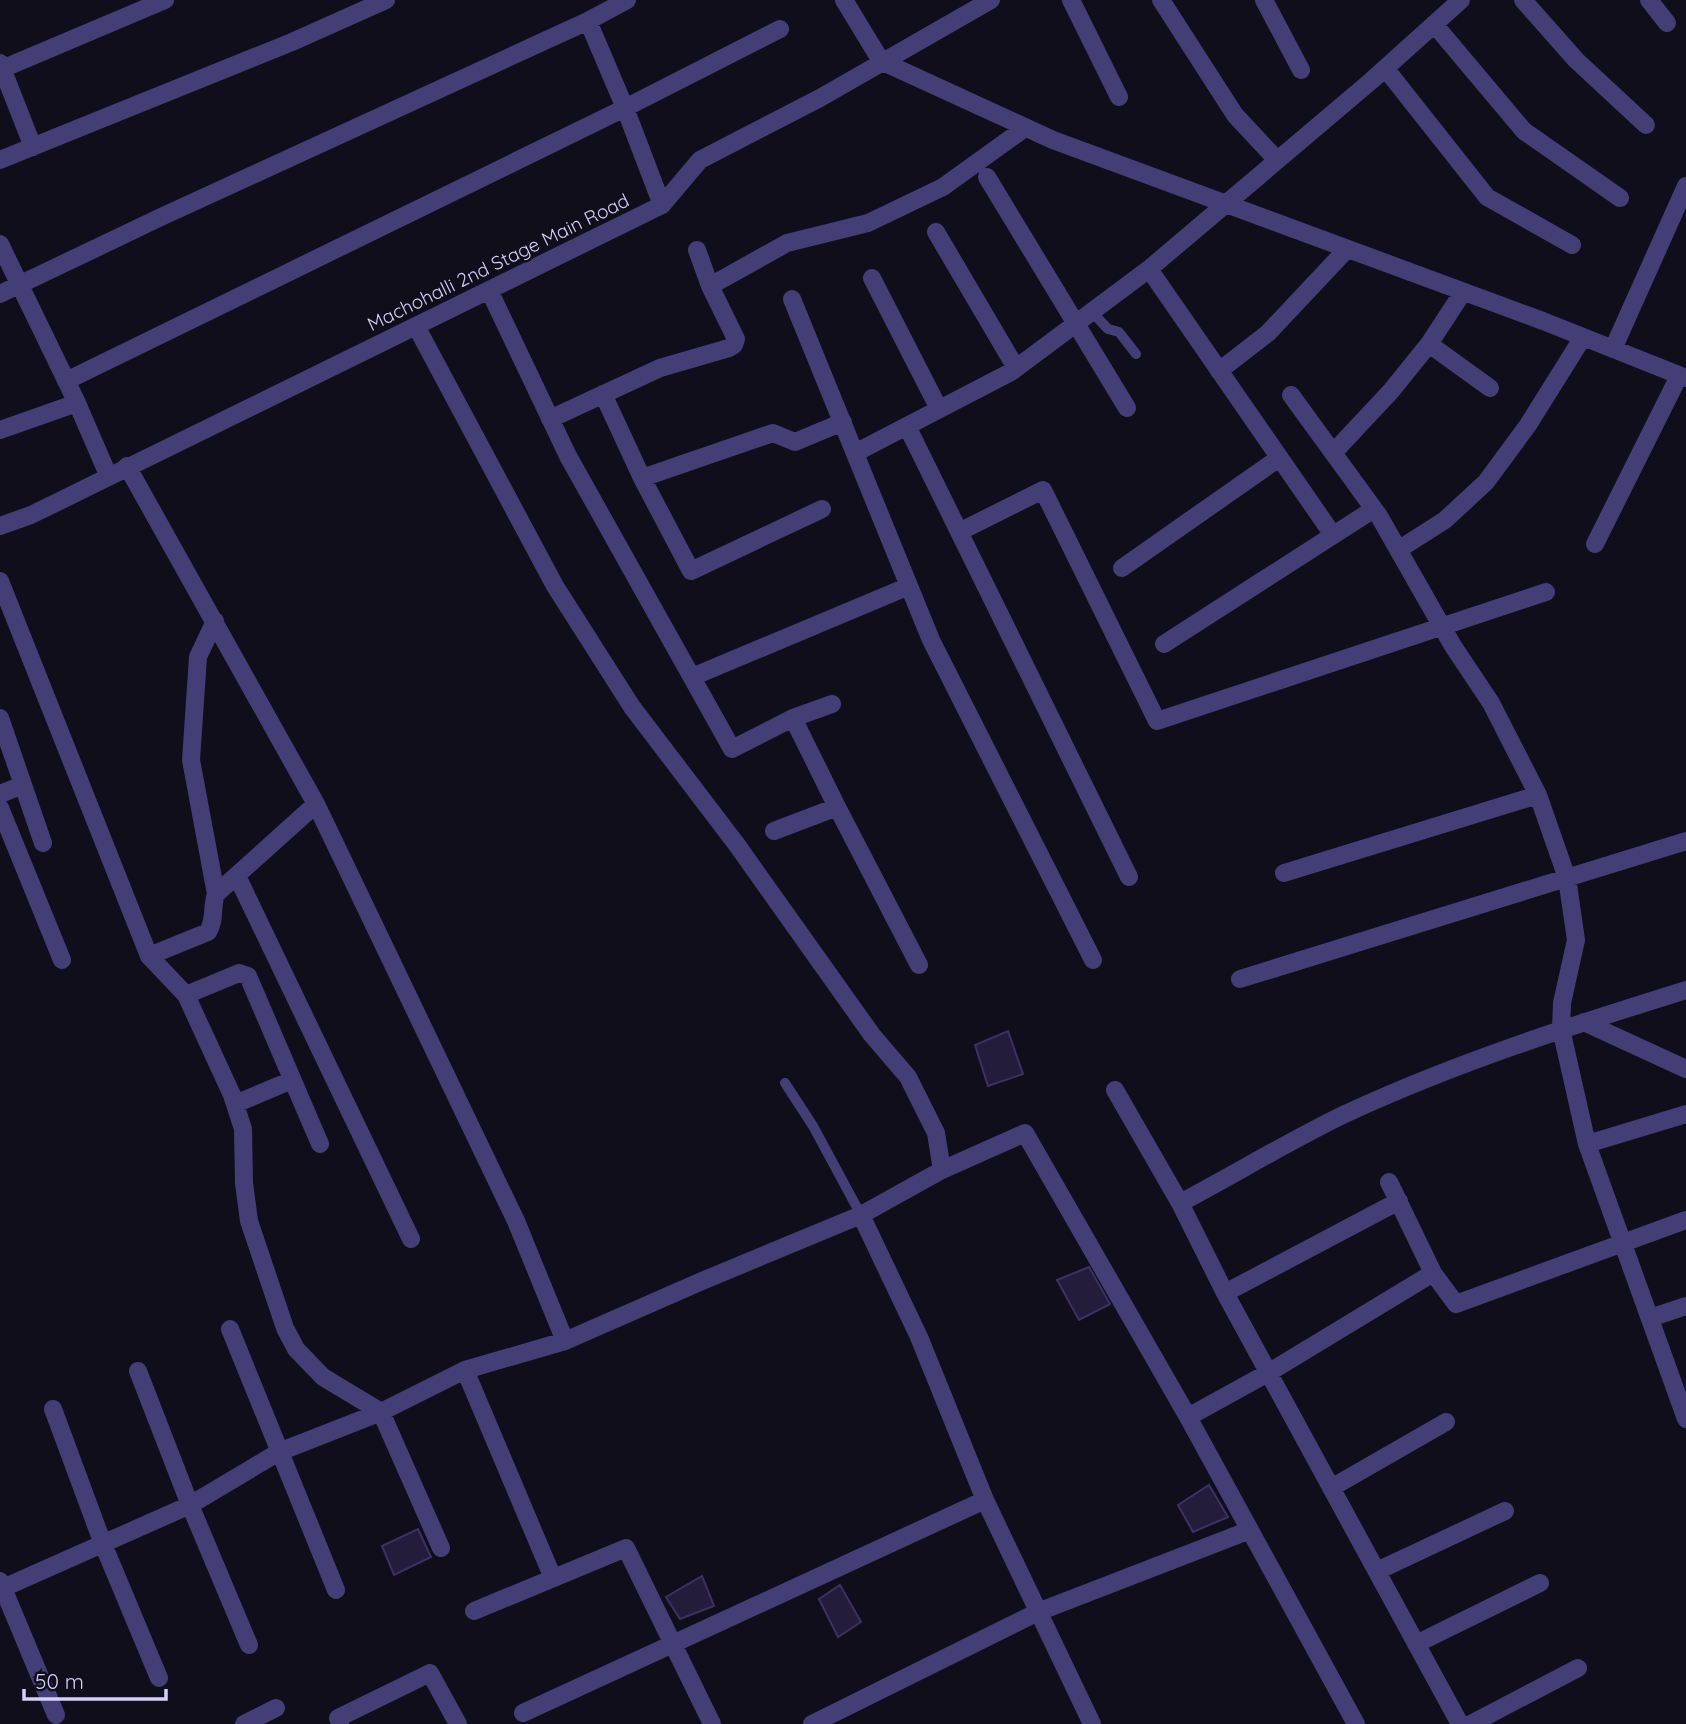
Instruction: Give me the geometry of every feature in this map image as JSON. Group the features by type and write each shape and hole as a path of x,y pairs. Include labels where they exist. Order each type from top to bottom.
{"street":[{"path":"33,147 1,66 165,0"},
{"path":"0,160 292,42 386,0"},
{"path":"0,294 588,21 627,0"},
{"path":"844,0 881,61 1053,141 1583,337 1683,377 1595,544"},
{"name":"Machohalli 2nd Stage Main Road","path":"0,526 31,515 662,205 700,160 820,98 991,0"},
{"path":"1072,0 1119,97"},
{"path":"1161,0 1235,115 1277,160"},
{"path":"1265,0 1301,70"},
{"path":"855,453 1016,368 1076,324 1149,269 1461,0"},
{"path":"1523,0 1576,61 1646,125"},
{"path":"1650,0 1667,23"},
{"path":"588,21 662,205"},
{"path":"1434,24 1524,131 1620,198"},
{"path":"66,381 625,108 780,29"},
{"path":"1385,68 1487,197 1572,245"},
{"path":"710,286 787,243 867,223 943,187 1025,128"},
{"path":"987,177 1127,408"},
{"path":"1613,349 1686,186"},
{"path":"936,232 1016,368"},
{"path":"0,244 78,403 109,477"},
{"path":"1219,371 1268,333 1347,249"},
{"path":"550,419 660,368 734,345 736,339 696,250"},
{"path":"1149,269 1333,535"},
{"path":"872,278 939,409"},
{"path":"489,289 568,456 732,749 793,718 832,704"},
{"path":"1333,453 1391,391 1429,344 1462,292"},
{"path":"792,299 942,664 1093,960"},
{"path":"416,326 555,586 632,707 737,845 872,1035 908,1076 936,1133 942,1170"},
{"path":"1398,550 1445,520 1486,482 1528,425 1583,337"},
{"path":"1429,344 1490,388"},
{"path":"603,394 642,478 691,571 822,509"},
{"path":"1292,395 1374,509 1442,627 1491,703 1538,795 1567,878 1576,940 1562,1003 1561,1028 1587,1144 1685,1411"},
{"path":"0,430 78,403"},
{"path":"642,478 773,433 795,442 843,422"},
{"path":"907,426 1129,877"},
{"path":"1122,568 1279,458"},
{"path":"127,466 316,804 516,1221 565,1341"},
{"path":"959,532 1043,490 1157,722 1546,592"},
{"path":"1164,644 1374,509"},
{"path":"0,581 149,956 186,995 235,1104 243,1129 244,1183 249,1221 285,1328 296,1349 323,1377 381,1412 441,1548"},
{"path":"692,677 909,586"},
{"path":"149,956 208,932 214,921 213,903 216,894 191,760 198,657 215,621"},
{"path":"0,718 43,843"},
{"path":"793,718 836,807 919,965"},
{"path":"0,794 23,785"},
{"path":"1284,873 1538,795"},
{"path":"216,894 316,804"},
{"path":"774,831 836,807"},
{"path":"0,808 62,960"},
{"path":"1240,979 1686,841"},
{"path":"237,876 411,1239"},
{"path":"186,995 239,973 248,976 320,1144"},
{"path":"1180,1203 1343,1115 1417,1083 1561,1028 1686,989"},
{"path":"1584,1022 1686,1069"},
{"path":"235,1104 292,1080"},
{"path":"1115,1090 1180,1203 1225,1293 1460,1724"},
{"path":"1587,1144 1686,1114"},
{"path":"56,1714 1,1585 190,1506 279,1452 381,1412 465,1370 565,1341 861,1215 942,1170 1025,1133 1188,1418 1356,1724"},
{"path":"1390,1182 1433,1273 1456,1304 1686,1220"},
{"path":"1225,1293 1399,1201"},
{"path":"861,1215 919,1337 985,1500 1091,1724"},
{"path":"1188,1418 1433,1273"},
{"path":"1650,1318 1686,1306"},
{"path":"230,1329 336,1590"},
{"path":"465,1370 553,1578"},
{"path":"138,1371 248,1645"},
{"path":"53,1409 103,1544 159,1678"},
{"path":"1331,1488 1446,1422"},
{"path":"523,1713 985,1500"},
{"path":"1377,1571 1505,1511"},
{"path":"812,1724 1038,1612 1250,1530"},
{"path":"474,1611 626,1548 712,1724"},
{"path":"1416,1644 1539,1583"},
{"path":"1471,1724 1578,1668"},
{"path":"340,1724 338,1718 430,1673 458,1724"},
{"path":"244,1724 276,1708"}],"lane":[{"path":"1092,312 1108,329 1119,332 1136,354"},
{"path":"785,1083 819,1136 861,1215"}],"building":[{"path":"1008,1031 1023,1074 988,1086 975,1045"},
{"path":"1089,1267 1110,1304 1079,1320 1057,1280"},
{"path":"1209,1485 1228,1517 1193,1532 1178,1505"},
{"path":"418,1529 431,1557 394,1575 382,1546"},
{"path":"702,1576 714,1606 680,1619 666,1597"},
{"path":"840,1585 861,1622 838,1637 819,1599"}]}
